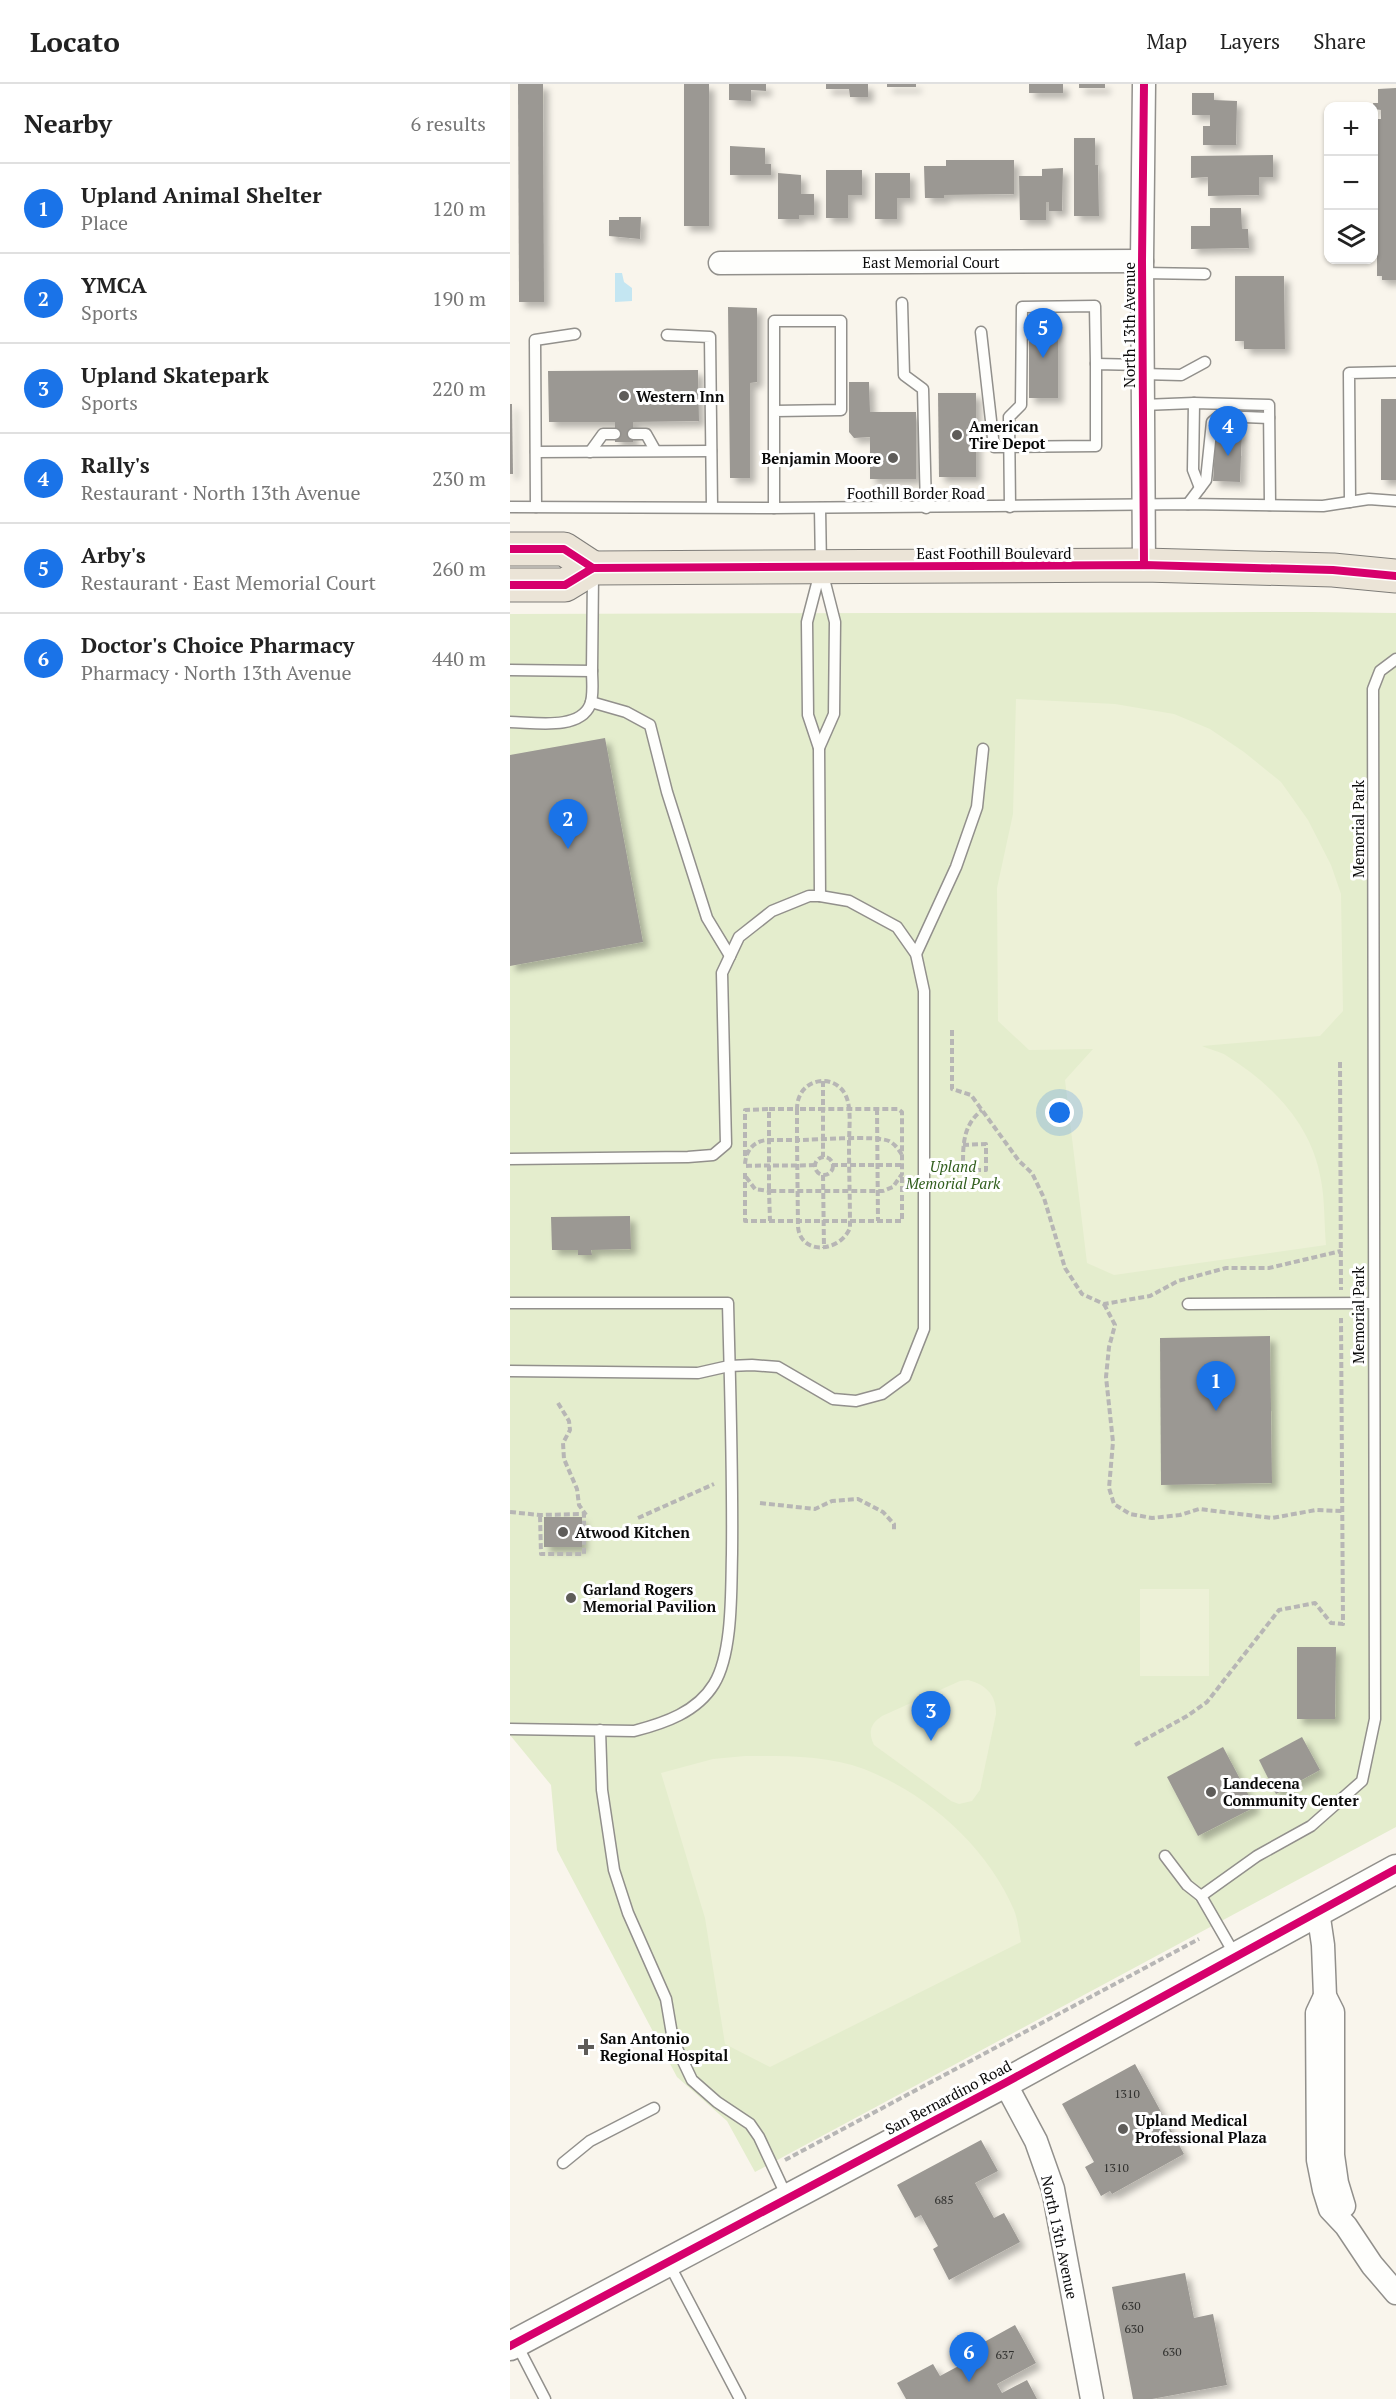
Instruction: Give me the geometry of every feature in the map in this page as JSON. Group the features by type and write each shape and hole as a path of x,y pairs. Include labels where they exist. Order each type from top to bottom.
{"main road":[{"path":"510,549 564,549 593,568 565,585 510,585"},
{"name":"East Foothill Boulevard","path":"593,568 1144,566 1333,570 1396,576"}],"street":[{"name":"North 13th Avenue","path":"1144,84 1142,267 1144,566"},
{"name":"East Memorial Court","path":"720,263 1142,267"},
{"name":"San Bernardino Road","path":"513,2344 1005,2083 1235,1955 1396,1869"},
{"path":"1318,1911 1323,1945 1325,1996 1317,2013 1320,2175 1330,2209 1346,2226 1372,2265 1396,2293"},
{"name":"North 13th Avenue","path":"1005,2083 1036,2140 1053,2189 1092,2399"}],"lane":[{"path":"1142,267 1205,274"},
{"path":"902,303 904,375 923,389 926,508"},
{"path":"981,332 994,447 1009,447 1096,446 1095,306 1022,307 1021,405 1009,417 1009,447 1010,507"},
{"path":"774,508 774,321 841,321 841,410 775,411"},
{"path":"536,507 535,340 575,334"},
{"path":"667,335 710,337 712,507"},
{"path":"1096,364 1181,375 1205,362"},
{"path":"1350,502 1349,373 1396,372"},
{"path":"1194,403 1193,470 1203,484"},
{"path":"1143,405 1194,403 1269,405 1270,505"},
{"path":"1188,504 1203,484 1212,422 1219,416 1269,418"},
{"path":"590,452 603,434 615,434"},
{"path":"633,434 646,434 655,450"},
{"path":"536,452 711,451"},
{"name":"Foothill Border Road","path":"510,507 926,508 1188,504 1323,506 1369,499 1396,501"},
{"path":"819,748 834,714 835,622 821,567 820,508"},
{"path":"820,896 819,748 808,715 807,622 821,567"},
{"path":"510,722 569,722 585,713 591,702 593,568"},
{"name":"Memorial Park","path":"1201,1896 1257,1856 1311,1826 1362,1781 1375,1719 1373,689 1380,671 1396,659"},
{"path":"510,670 592,671"},
{"path":"591,702 626,712 650,725 667,792 706,918 730,956"},
{"path":"916,954 957,867 976,807 983,749"},
{"path":"510,1159 688,1157 713,1155 726,1144 722,973 739,937 772,910 809,896 849,901 897,927 916,954 924,991 924,1329 905,1377 882,1394 856,1401 833,1399 778,1367 729,1366 698,1373 510,1371"},
{"path":"510,1303 728,1303 733,1492 731,1593 725,1654 715,1682 701,1702 682,1714 634,1731 510,1729"},
{"path":"1188,1304 1373,1303"},
{"path":"600,1730 602,1790 614,1870 628,1913 666,2000 673,2040 692,2080 703,2092 750,2124 759,2137 788,2198"},
{"path":"1165,1856 1187,1885 1201,1896 1235,1955"},
{"path":"563,2163 590,2142 654,2108"},
{"path":"668,2262 740,2399"},
{"path":"513,2344 545,2399"}],"path":[{"path":"952,1030 952,1089 971,1095 1019,1161 1032,1173 1044,1198 1065,1269 1082,1294 1104,1304 1150,1296 1178,1281 1226,1268 1269,1268 1341,1251"},
{"path":"1340,1062 1341,1291"},
{"path":"816,1082 834,1083 845,1094 849,1109 850,1228 843,1240 835,1246 817,1247 802,1238 798,1232 797,1109 799,1094 804,1088 816,1082"},
{"path":"823,1082 823,1157"},
{"path":"769,1109 770,1221"},
{"path":"823,1109 898,1109 902,1112 902,1221 745,1221 745,1110 823,1109"},
{"path":"877,1109 878,1221"},
{"path":"963,1145 986,1144 986,1170 963,1170 963,1145 967,1126 973,1116 982,1110"},
{"path":"745,1157 752,1146 762,1140 878,1139 893,1143 902,1155"},
{"path":"814,1165 818,1159 823,1157"},
{"path":"823,1157 828,1159 832,1165"},
{"path":"745,1166 814,1165"},
{"path":"814,1165 816,1171 823,1175 829,1173 832,1165"},
{"path":"832,1165 902,1165"},
{"path":"745,1173 755,1189 769,1191 878,1191 893,1187 902,1174"},
{"path":"823,1175 824,1248"},
{"path":"1104,1304 1115,1325 1109,1347 1106,1377 1113,1442 1108,1488 1114,1504 1131,1514 1152,1518 1180,1515 1199,1509 1272,1518 1316,1510 1342,1511"},
{"path":"1135,1745 1208,1702 1279,1610 1316,1603 1331,1623 1343,1624 1341,1317"},
{"path":"540,1515 541,1554 585,1554 585,1514 579,1505 577,1489 564,1459 563,1443 570,1430 569,1421 558,1403"},
{"path":"638,1518 714,1484"},
{"path":"760,1503 814,1509 832,1502 858,1499 883,1512 894,1524 894,1530"},
{"path":"510,1512 540,1515 585,1514"},
{"path":"785,2160 1199,1939"}],"green space":[{"name":"Upland Memorial Park","path":"1396,613 1396,1827 755,2172 727,2121 677,2077 557,1850 551,1785 510,1735 510,614"},
{"path":"1016,699 1115,704 1174,714 1210,729 1244,752 1281,782 1308,820 1331,865 1341,894 1343,1011 1320,1036 1202,1046 1224,1054 1244,1067 1275,1093 1299,1124 1309,1142 1321,1180 1326,1245 1114,1275 1087,1263 1065,1080 1093,1049 1029,1050 998,1021 997,888 1013,814"},
{"path":"1140,1589 1209,1589 1209,1676 1140,1676"},
{"path":"968,1680 989,1691 996,1707 996,1714 980,1790 972,1801 959,1804 951,1801 874,1745 871,1732 875,1722 882,1716 960,1681"},
{"path":"745,1756 805,1757 850,1764 888,1780 911,1793 953,1825 988,1865 1014,1910 1021,1942 770,2067 725,2044 705,1918 661,1773 713,1759"}],"water":[{"path":"615,273 622,273 624,282 632,288 632,301 615,302"}],"building":[{"path":"518,84 543,84 544,302 519,302"},
{"path":"684,84 709,84 709,226 684,226"},
{"path":"729,84 766,84 766,91 751,90 751,101 729,100"},
{"path":"826,84 868,84 868,97 850,97 849,89 826,89"},
{"path":"887,84 916,84 916,87 887,87"},
{"path":"1029,84 1063,84 1063,93 1029,93"},
{"path":"1079,84 1105,84 1105,88 1079,88"},
{"path":"1396,88 1396,280 1382,280 1382,276 1377,276 1378,119 1381,119 1381,110 1378,110 1378,89"},
{"path":"1192,93 1214,93 1214,100 1237,101 1236,145 1203,145 1203,126 1210,126 1210,115 1192,115"},
{"path":"1074,138 1095,138 1099,216 1074,216"},
{"path":"730,146 765,148 765,164 771,164 771,175 730,175"},
{"path":"1273,155 1273,177 1259,177 1259,195 1208,196 1208,177 1191,178 1191,156"},
{"path":"946,160 1014,160 1014,194 944,195 944,198 925,198 924,166 946,166"},
{"path":"1063,168 1062,211 1049,211 1049,202 1046,202 1046,220 1020,220 1019,176 1042,176 1042,169"},
{"path":"826,170 862,170 862,195 848,195 848,218 826,218"},
{"path":"778,173 801,175 801,194 814,194 814,215 799,215 799,219 778,219"},
{"path":"875,173 910,173 910,198 897,198 897,219 875,219"},
{"path":"1210,208 1241,208 1242,229 1248,229 1249,248 1191,249 1191,226 1210,226"},
{"path":"619,217 641,217 640,239 609,236 609,220 619,220"},
{"path":"1235,276 1284,276 1285,349 1244,349 1244,341 1235,341"},
{"path":"728,307 757,308 757,382 750,383 750,478 730,478"},
{"path":"1029,317 1058,317 1058,398 1029,398"},
{"name":"Western Inn","path":"698,370 699,421 633,422 633,442 615,442 615,422 549,422 548,371"},
{"name":"Benjamin Moore","path":"849,382 869,382 870,412 916,412 916,479 870,479 870,437 854,438 849,432"},
{"name":"American Tire Depot","path":"938,393 976,393 976,477 939,477"},
{"path":"1381,399 1396,399 1396,480 1381,480"},
{"path":"510,404 512,404 513,474 510,474"},
{"path":"1216,430 1242,431 1240,482 1213,481"},
{"path":"605,738 643,942 510,966 510,755"},
{"path":"630,1216 631,1249 591,1250 592,1255 578,1255 578,1250 552,1250 551,1217"},
{"path":"1270,1336 1272,1483 1161,1485 1160,1338"},
{"name":"Atwood Kitchen","path":"544,1517 582,1517 582,1547 544,1547"},
{"path":"1297,1647 1336,1647 1335,1719 1297,1719"},
{"path":"1302,1737 1320,1770 1276,1794 1259,1760"},
{"name":"Landecena Community Center","path":"1223,1747 1255,1807 1198,1836 1167,1777"},
{"name":"Upland Medical Professional Plaza","path":"1135,2064 1184,2154 1112,2194 1110,2191 1101,2196 1085,2167 1094,2162 1062,2104"},
{"path":"981,2140 998,2171 975,2183 994,2218 1004,2213 1020,2242 949,2280 933,2249 938,2246 921,2215 915,2218 897,2185"},
{"path":"1185,2273 1194,2318 1213,2314 1227,2385 1152,2399 1133,2399 1112,2287"},
{"path":"1015,2325 1036,2363 997,2384 1002,2393 1027,2380 1037,2399 906,2399 897,2383 933,2364 940,2376 981,2354 977,2346"}],"cycle path":[{"path":"1144,84 1142,261 1144,565"},
{"path":"510,549 564,549 593,568"},
{"path":"510,585 565,585 593,568 1144,565 1333,570 1396,576"},
{"path":"510,2346 1005,2083 1396,1869"}],"place":[{"name":"Arby's","path":"1043,358"},
{"name":"Western Inn","path":"624,396"},
{"name":"American Tire Depot","path":"957,435"},
{"name":"Rally's","path":"1228,456"},
{"name":"Benjamin Moore","path":"893,458"},
{"name":"YMCA","path":"568,849"},
{"name":"Upland Animal Shelter","path":"1216,1411"},
{"name":"Atwood Kitchen","path":"563,1532"},
{"name":"Garland Rogers Memorial Pavilion","path":"571,1598"},
{"name":"Upland Skatepark","path":"931,1741"},
{"name":"Landecena Community Center","path":"1211,1792"},
{"name":"San Antonio Regional Hospital","path":"586,2047"},
{"name":"Upland Medical Professional Plaza","path":"1123,2129"},
{"name":"Doctor's Choice Pharmacy","path":"969,2382"}]}
